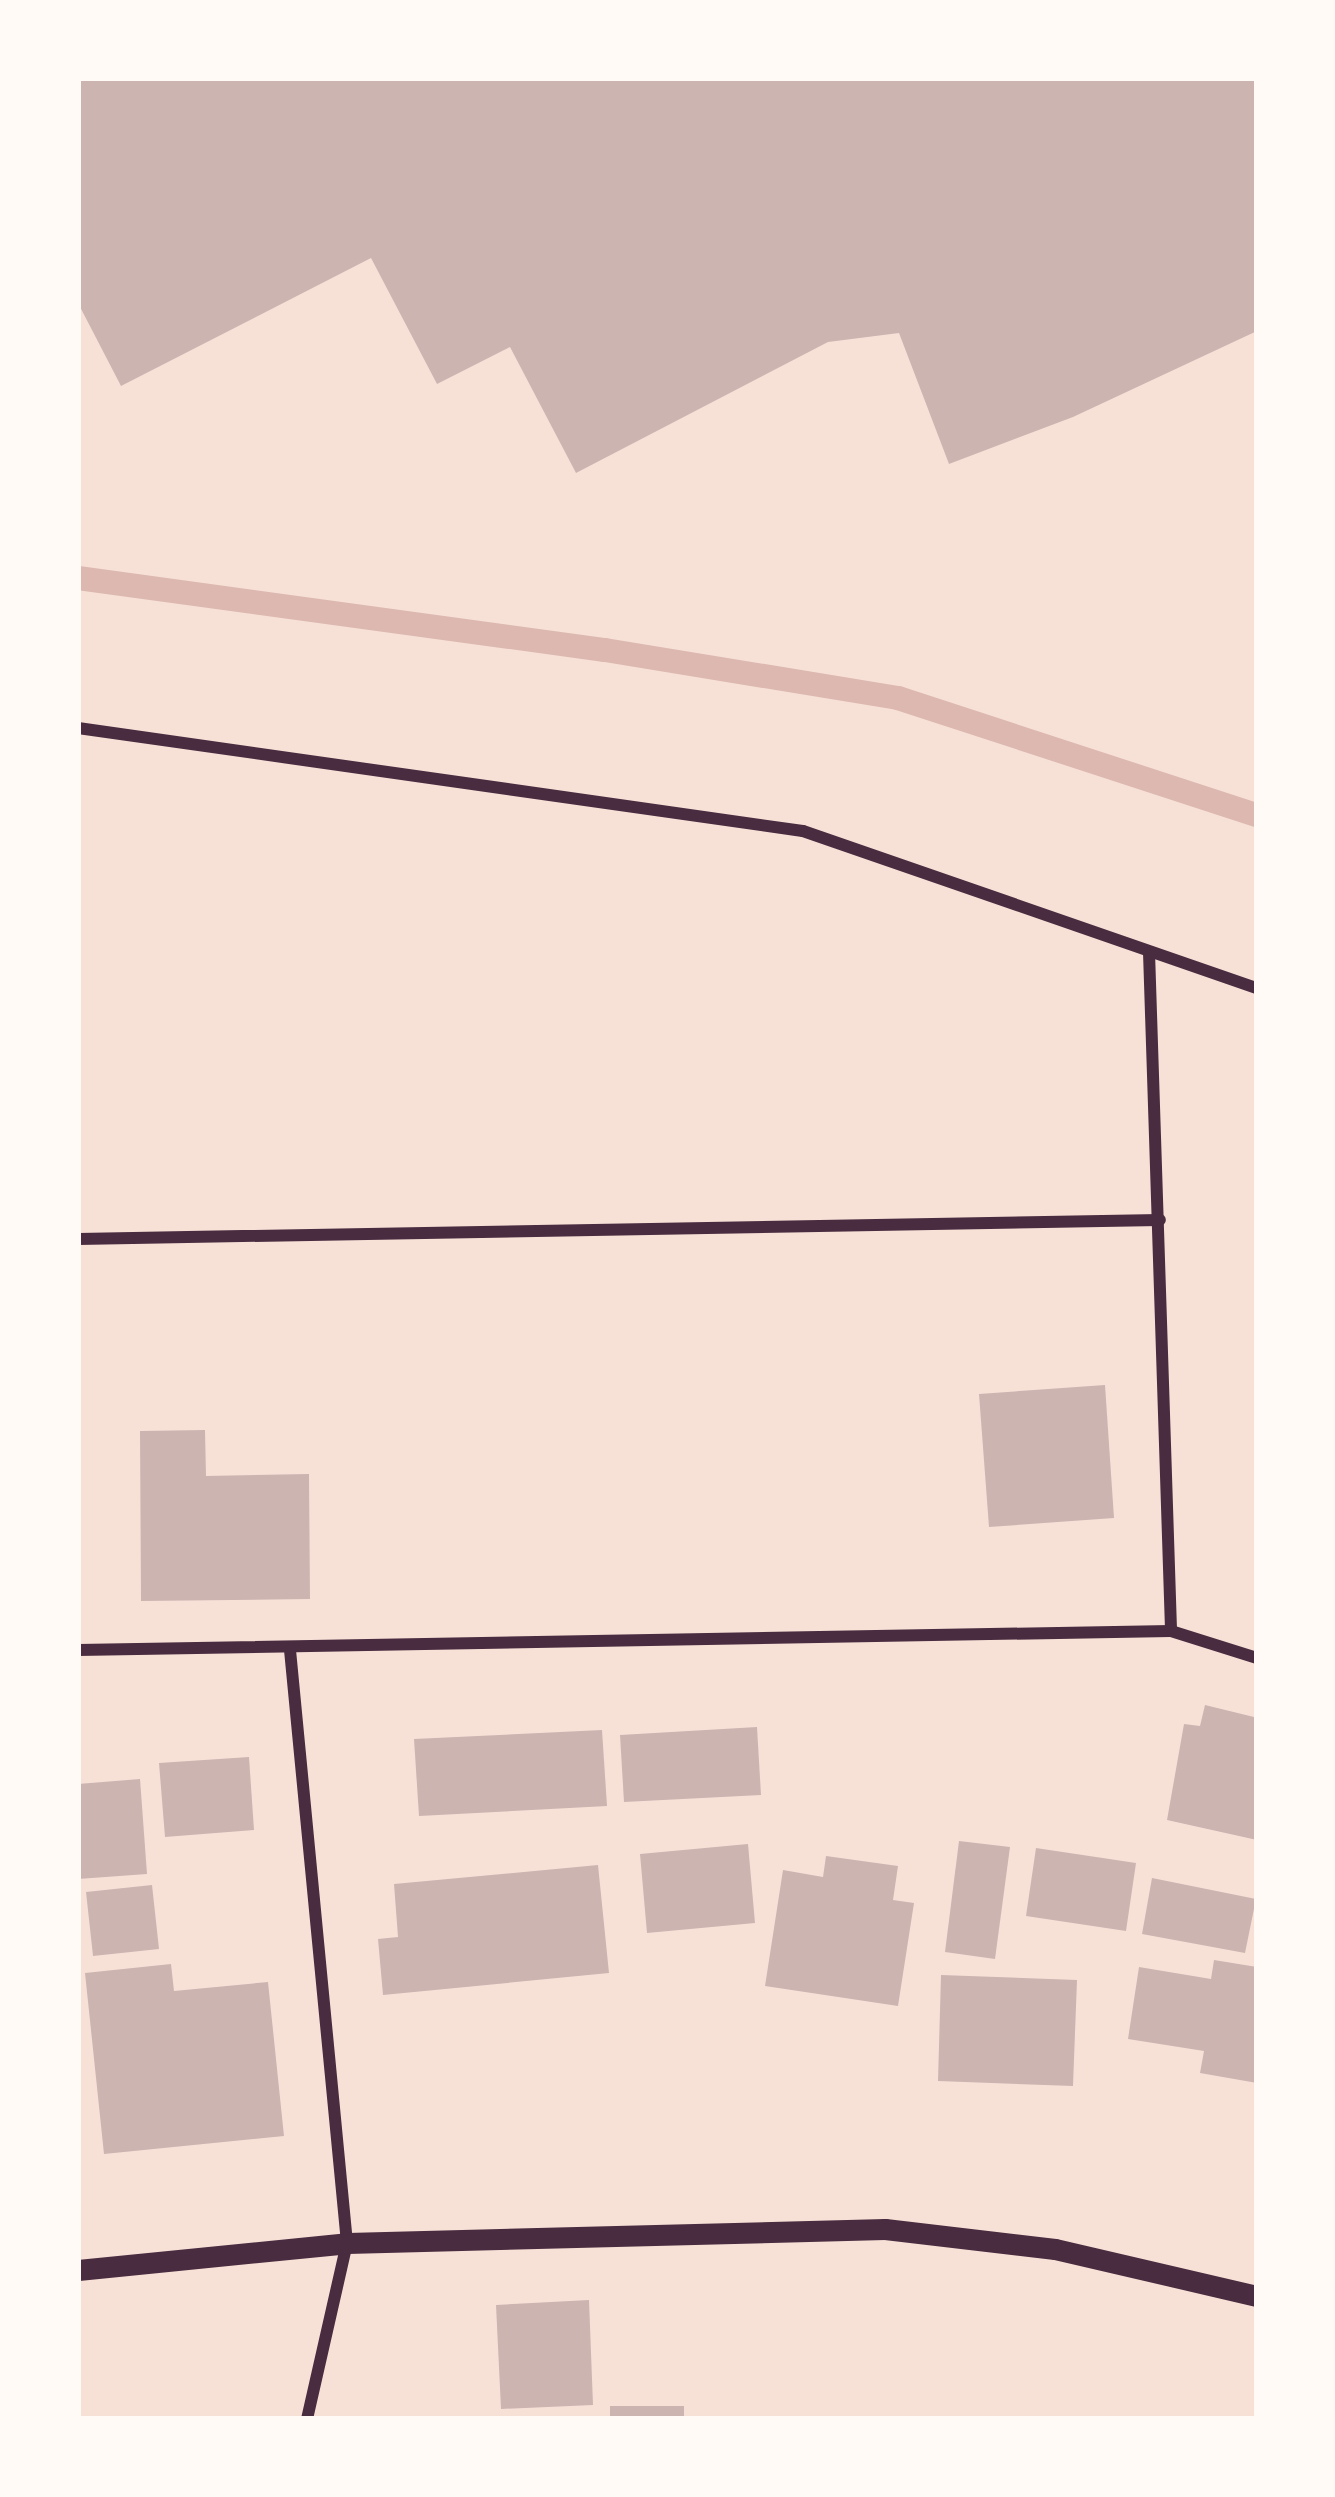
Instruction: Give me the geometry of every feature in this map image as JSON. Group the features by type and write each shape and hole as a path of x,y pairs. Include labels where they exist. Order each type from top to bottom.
{"street":[{"path":"78,728 803,831 1257,988"},
{"path":"1149,952 1171,1631"},
{"path":"78,1239 1160,1220"},
{"path":"78,1650 290,1650 1171,1631 1257,1658"},
{"path":"290,1650 347,2243 307,2419"},
{"path":"78,2270 347,2243 885,2229 1055,2249 1257,2296"}],"building":[{"path":"78,78 1257,78 1257,331 1073,417 949,464 899,333 828,342 576,473 510,347 437,384 371,258 121,386 78,303"},
{"path":"1105,1385 1114,1518 989,1527 979,1394"},
{"path":"205,1430 206,1476 309,1474 310,1599 141,1601 140,1431"},
{"path":"1205,1705 1254,1717 1257,1840 1167,1820 1184,1724 1200,1726"},
{"path":"757,1727 761,1795 624,1802 620,1735"},
{"path":"602,1730 607,1806 419,1816 414,1739"},
{"path":"249,1757 254,1830 165,1837 159,1763"},
{"path":"140,1779 147,1874 78,1879 78,1784"},
{"path":"959,1841 1010,1847 995,1959 945,1952"},
{"path":"748,1844 755,1923 647,1933 640,1854"},
{"path":"1036,1848 1136,1863 1126,1931 1026,1916"},
{"path":"826,1856 898,1866 893,1900 914,1903 898,2006 765,1986 783,1870 823,1877"},
{"path":"598,1865 609,1973 383,1995 378,1939 398,1937 394,1884"},
{"path":"1152,1878 1256,1899 1245,1953 1142,1934"},
{"path":"152,1885 159,1949 93,1956 86,1892"},
{"path":"1214,1960 1257,1967 1257,2083 1200,2073 1204,2051 1128,2039 1139,1967 1211,1979"},
{"path":"171,1964 174,1991 268,1982 284,2136 104,2154 85,1973"},
{"path":"941,1975 1077,1980 1073,2086 938,2081"},
{"path":"589,2300 593,2405 501,2409 496,2305"},
{"path":"610,2406 684,2406 684,2419 610,2419"}],"waterway":[{"path":"78,578 605,650 898,698 1257,815"}]}
